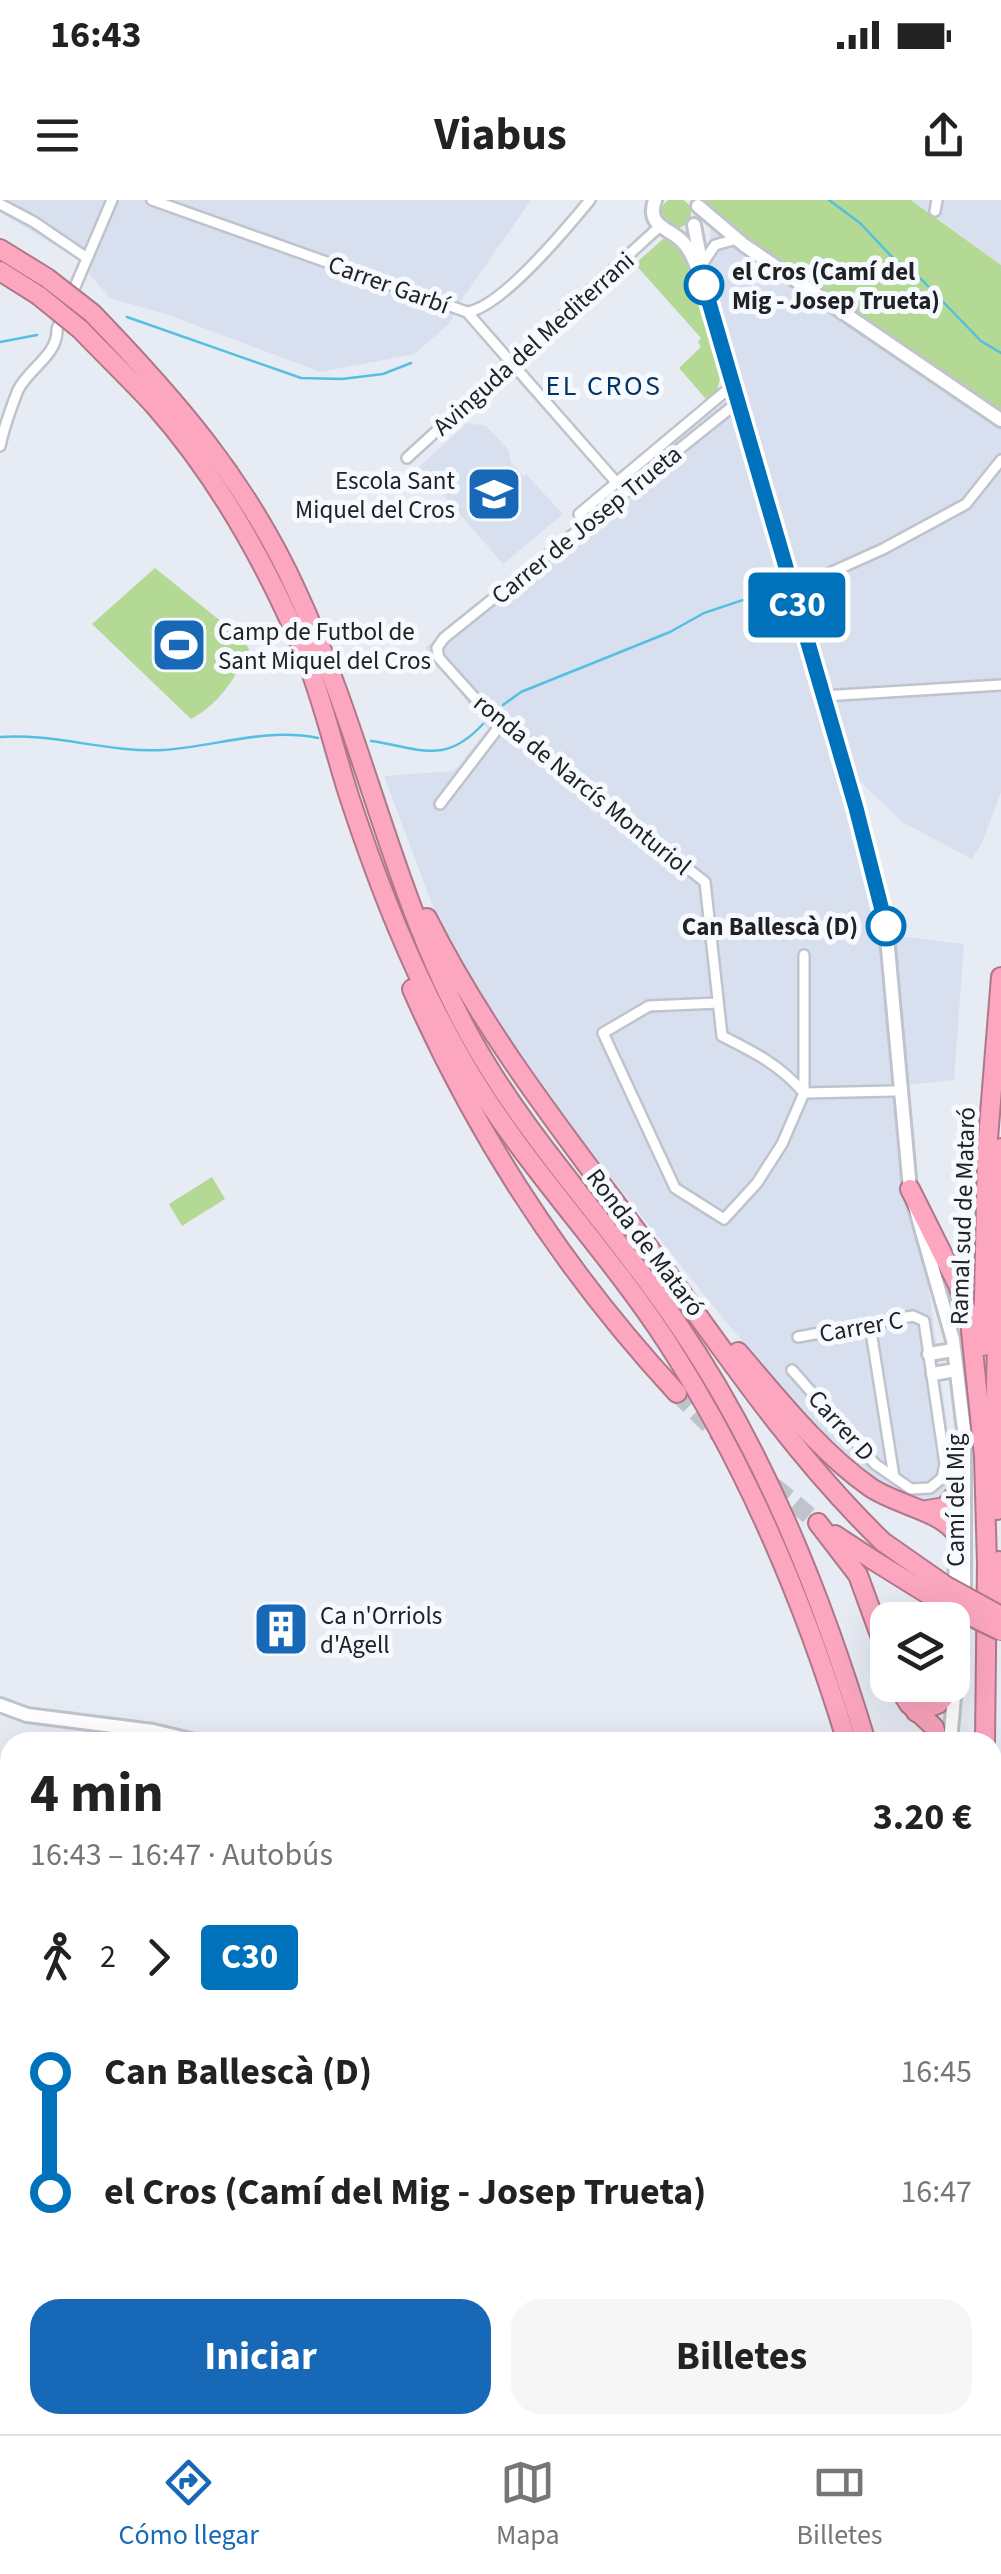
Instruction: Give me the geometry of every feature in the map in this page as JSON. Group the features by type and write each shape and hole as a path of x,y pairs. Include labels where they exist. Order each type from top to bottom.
{"highway":[{"path":"0,249 86,321"},
{"path":"0,271 42,287"},
{"name":"Ronda de Mataró","path":"86,321 170,394 222,463 268,536 319,644 399,878 470,1037 538,1140 678,1324 734,1418 795,1538 863,1732"},
{"name":"Ronda de Mataró","path":"86,321 208,477 253,548 303,651 400,937 429,999 484,1096 665,1339 717,1424 776,1541 825,1669 843,1732"},
{"path":"399,878 413,890 464,991 499,1046 812,1469 883,1542 946,1586 1001,1616"},
{"path":"400,937 397,950 405,972 439,1051 487,1140 548,1234 600,1304 676,1393"},
{"name":"Ramal sud de Mataró","path":"984,1456 982,1322 987,1152 1001,977"},
{"path":"970,1617 1001,1633 996,1386 1001,1148"},
{"path":"910,1189 967,1309 984,1456 985,1732"},
{"path":"682,1294 691,1299 792,1412 852,1472 881,1494 943,1519 956,1535"},
{"path":"916,1510 945,1507 958,1491"},
{"path":"870,1608 858,1575 818,1523 942,1602"},
{"path":"909,1702 936,1732"},
{"path":"916,1712 939,1702"}],"street":[{"path":"0,446 19,389 29,372 50,354 58,337 57,330 112,200"},
{"name":"Carrer Garbí","path":"152,200 467,312 486,305 532,266 590,200"},
{"path":"655,200 653,214 665,230 687,231 696,213 1001,420"},
{"path":"935,212 937,200"},
{"path":"0,204 87,258"},
{"name":"Camí del Mig","path":"696,213 704,285"},
{"name":"Camí del Mig","path":"665,230 688,249 704,285 856,808 888,937 904,1190 947,1351 958,1445 953,1602"},
{"name":"Avinguda del Mediterrani","path":"407,458 665,230"},
{"path":"702,266 715,244 738,243"},
{"path":"467,312 616,482"},
{"path":"588,524 579,514 734,385"},
{"name":"Carrer de Josep Trueta","path":"437,648 444,638 738,402"},
{"path":"792,590 883,549 966,504 1001,460"},
{"name":"ronda de Narcís Monturiol","path":"437,648 439,658 456,678 502,723 706,882 722,1036 771,1061 804,1092"},
{"path":"823,696 1001,685"},
{"path":"440,804 502,723"},
{"name":"Camí del Mig","path":"877,894 894,1091 910,1189 958,1371 965,1445 963,1594 951,1732"},
{"path":"718,1002 649,1006 603,1033 675,1188 724,1220 757,1183 782,1144 804,1092 804,956"},
{"name":"Camí del Mig","path":"894,1009 898,1084 894,1091"},
{"path":"804,1092 894,1091"},
{"name":"Camí del Mig","path":"941,1295 947,1351"},
{"name":"Carrer C","path":"798,1338 913,1316 924,1322 930,1354"},
{"path":"870,1325 886,1465 894,1478 911,1488 930,1488 942,1478 945,1464 930,1354 947,1351"},
{"name":"Carrer D","path":"792,1370 886,1465"},
{"path":"932,1374 950,1371"},
{"name":"Camí del Mig","path":"950,1371 954,1373 965,1445"},
{"path":"941,1732 945,1702"},
{"path":"0,1705 27,1715 153,1732"}],"shaded area":[{"path":"0,200 531,200 449,324 414,354 321,372 166,314 110,298 77,259 0,212"},
{"path":"912,200 1001,200 1001,265 939,219"},
{"path":"710,211 1001,412 1001,792 982,843 972,859 902,822 857,778 898,936 964,944 954,1080 906,1085 910,1148 951,1454 952,1487 935,1505 897,1494 847,1459 725,1321 586,1146 483,1001 438,920 384,776 454,771 488,729 425,648 742,387 711,267"},
{"name":"Escola Sant Miquel del Cros","path":"467,423 486,426 508,449 511,462 523,476 527,475 563,514 503,564 419,467"}],"green space":[{"path":"676,198 687,202 691,213 687,224 676,228 665,224 661,213 665,202"},
{"path":"703,200 911,200 1001,265 1001,412 710,211"},
{"path":"663,239 677,243 684,257 721,374 717,391 706,399 679,368 701,347 701,338 635,264"},
{"name":"Camp de Futbol de Sant Miquel del Cros","path":"155,568 244,640 249,649 226,689 191,719 92,624"},
{"path":"212,1177 225,1199 182,1226 169,1204"}],"waterway":[{"path":"829,200 921,279 981,341 1001,353"},
{"path":"127,317 301,378 383,374 411,363"},
{"path":"0,342 37,335"},
{"path":"503,705 521,692 670,632 704,613 776,589"},
{"path":"371,741 418,750 444,750 469,737 483,724"},
{"path":"0,737 142,750 279,735 318,738"}],"tunnel":[{"path":"677,1393 750,1466 818,1523"}],"bus line":[{"name":"C30","path":"704,285 856,808 886,926"}],"place":[{"name":"el Cros (Camí del Mig - Josep Trueta)","path":"704,285"},
{"name":"Escola Sant Miquel del Cros","path":"494,494"},
{"name":"Camp de Futbol de Sant Miquel del Cros","path":"179,645"},
{"name":"Can Ballescà (D)","path":"886,926"},
{"name":"Ca n'Orriols d'Agell","path":"281,1629"}],"district":[{"name":"EL CROS","path":"604,385"}]}
